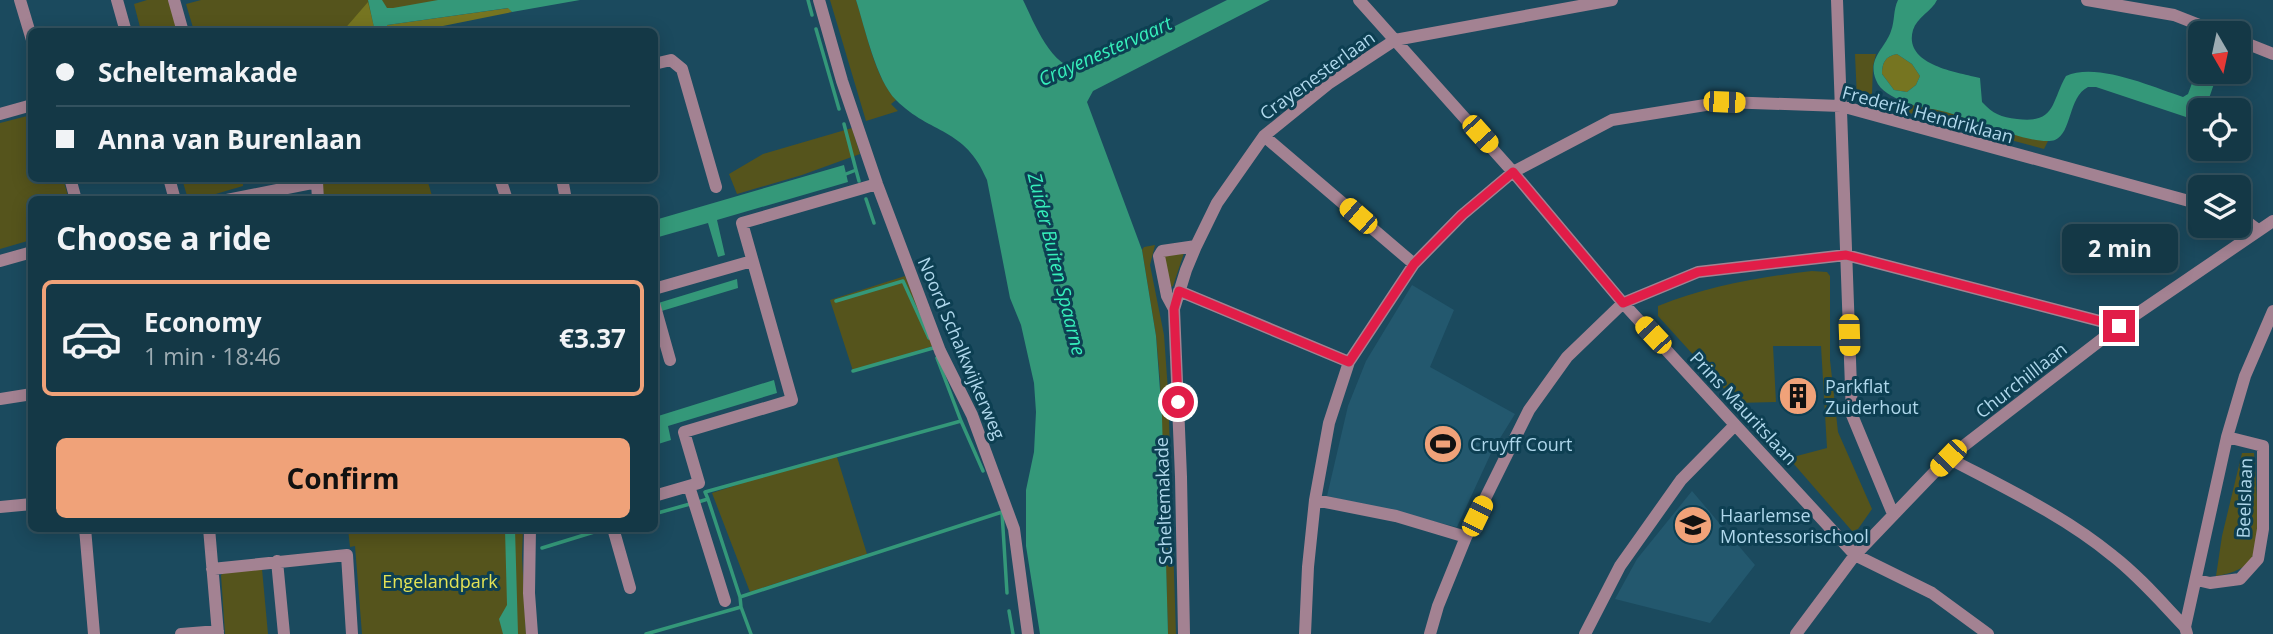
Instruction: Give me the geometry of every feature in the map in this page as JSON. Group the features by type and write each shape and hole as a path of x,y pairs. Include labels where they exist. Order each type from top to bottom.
{"street":[{"path":"20,0 28,28"},
{"path":"117,0 125,28"},
{"path":"174,0 182,28"},
{"name":"Noord Schalkwijkerweg","path":"819,0 842,81 877,184 940,351 972,415 1014,529 1028,634"},
{"name":"Prins Mauritslaan","path":"1359,0 1513,172 1623,303 1856,555"},
{"name":"Crayenesterlaan","path":"1196,246 1217,203 1264,136 1328,84 1395,40 1612,0"},
{"path":"1837,0 1852,415 1894,514"},
{"path":"2087,0 2174,15 2189,21"},
{"path":"2251,45 2273,54"},
{"path":"658,64 671,60 682,69 716,187"},
{"name":"Frederik Hendriklaan","path":"1305,634 1315,500 1329,423 1349,362 1414,264 1462,215 1513,172 1612,120 1724,102 1841,106 2188,201"},
{"path":"0,114 28,106"},
{"path":"1264,136 1414,264"},
{"path":"255,196 317,182"},
{"path":"658,495 690,491 699,483 684,432 792,400 742,223 877,184"},
{"name":"Churchilllaan","path":"1796,634 1856,555 1948,458 2119,326 2273,221"},
{"path":"2251,225 2258,230"},
{"path":"1174,309 1167,296 1158,256 1162,251 1196,246"},
{"name":"Scheltemakade","path":"1184,634 1174,309 1196,246"},
{"path":"0,261 28,253"},
{"path":"1430,634 1438,606 1466,537 1529,410 1567,357 1623,303 1698,272 1846,255 2119,326"},
{"path":"658,288 752,261"},
{"path":"1179,291 1349,362"},
{"name":"Beelslaan","path":"2186,631 2227,437 2245,376 2273,311"},
{"path":"658,316 670,360"},
{"path":"0,399 28,395"},
{"path":"1585,634 1585,629 1620,566 1681,480 1735,425"},
{"name":"Beelslaan","path":"2197,580 2210,583 2240,579 2258,559 2263,529 2263,446 2227,437"},
{"path":"1948,458 2045,508 2112,554 2138,577 2186,631"},
{"path":"690,491 725,601"},
{"path":"1315,500 1396,516 1466,537"},
{"path":"0,507 28,504"},
{"path":"85,532 94,634"},
{"path":"181,634 218,633 209,532"},
{"path":"532,634 529,593 533,532"},
{"path":"614,532 631,588"},
{"path":"212,569 347,555 352,634"},
{"path":"1856,555 1932,593 1988,634"},
{"path":"277,561 284,634"}],"shaded area":[{"path":"368,2 374,28 345,28"},
{"path":"509,8 512,12 433,28 388,28 387,25"},
{"path":"1897,54 1912,64 1920,76 1916,85 1907,92 1894,90 1882,74 1885,61"},
{"path":"1412,285 1454,310 1430,367 1515,414 1492,451 1457,527 1327,496 1348,406 1366,361"},
{"name":"Haarlemse Montessorischool","path":"1692,491 1755,565 1710,623 1615,599 1637,559"}],"green space":[{"path":"147,0 170,0 178,28 140,28 134,4"},
{"path":"201,0 452,0 383,11 386,28 193,28 186,4"},
{"path":"830,0 856,0 876,65 896,100 891,104 898,111 866,121"},
{"path":"1855,54 1876,54 1872,95 1941,110 2026,137 2048,141 2044,149 1857,99"},
{"path":"28,116 28,182 64,182 68,196 28,196 28,241 0,249 0,123"},
{"path":"852,128 860,154 737,194 729,174 763,154"},
{"path":"183,182 252,182 209,196 187,196"},
{"path":"322,182 428,182 432,196 324,196"},
{"path":"1155,245 1150,265 1164,335 1168,391 1176,634 1168,634 1160,380 1142,250"},
{"path":"1184,253 1173,286 1171,287 1163,256"},
{"path":"1812,271 1827,272 1830,276 1830,360 1838,432 1872,509 1858,529 1852,531 1793,463 1793,457 1827,448 1821,346 1773,346 1776,402 1737,403 1658,316 1658,306 1696,293 1753,279"},
{"path":"905,276 936,345 853,371 830,300"},
{"name":"Cruyff Court","path":"1440,430 1454,436 1445,458 1431,452"},
{"path":"2242,453 2254,453 2257,526 2254,553 2243,567 2216,576 2222,536"},
{"path":"837,457 867,554 750,592 712,493 804,463"},
{"name":"Engelandpark","path":"348,532 523,532 526,634 362,634 355,546 350,547"},
{"path":"262,569 268,634 225,634 221,575 225,572"}],"water":[{"path":"368,0 382,0 387,8 393,8 438,0 580,0 512,12 508,8 374,28"},
{"name":"Zuider Buiten Spaarne","path":"856,0 1023,0 1049,49 1069,67 1081,69 1095,66 1227,0 1270,0 1093,91 1087,102 1142,250 1156,336 1162,417 1168,634 1040,634 1026,546 1026,490 1034,452 1036,412 1034,383 1021,325 1010,298 987,180 968,150 909,111 889,91 872,53"},
{"path":"1898,0 1937,0 1913,30 1912,42 1916,51 1934,65 1980,78 1982,102 1994,112 2006,117 2030,120 2046,114 2066,76 2079,72 2108,74 2183,97 2188,94 2192,84 2214,84 2209,98 2188,98 2188,118 2096,87 2088,87 2077,99 2060,136 2055,140 2033,139 1946,112 1909,104 1891,96 1876,80 1874,66 1893,23","holes":["1897,54 1912,64 1920,76 1916,85 1907,92 1894,90 1882,74 1883,67 1890,56"]},
{"path":"844,165 848,182 717,220 725,255 718,257 708,223 658,237 658,219"},
{"path":"737,279 738,288 658,312 658,303"},
{"path":"774,380 777,393 668,426 671,440 658,444 658,416"},
{"path":"505,532 515,532 518,634 503,634 499,619 507,605"}],"waterway":[{"path":"808,0 812,15"},
{"path":"816,29 839,109"},
{"path":"844,124 856,170"},
{"path":"846,174 856,170 859,181"},
{"path":"866,199 874,223"},
{"path":"836,301 903,281 929,338"},
{"path":"853,371 933,348"},
{"path":"937,358 961,421"},
{"path":"708,499 705,492 961,421 983,471"},
{"path":"698,502 708,499 740,597"},
{"path":"658,513 690,504"},
{"path":"646,634 741,607 740,597 1002,512 1007,593"},
{"path":"542,548 594,532"},
{"path":"741,607 751,634"},
{"path":"1009,611 1013,634"}],"place":[{"name":"Parkflat Zuiderhout","path":"1798,396"},
{"name":"Cruyff Court","path":"1443,444"},
{"name":"Haarlemse Montessorischool","path":"1693,525"}],"route":[{"path":"1178,402 1174,309 1179,291 1349,362 1414,264 1462,215 1513,172 1623,303 1698,272 1846,255 2119,326"}],"water label":[{"name":"Crayenestervaart","path":"1105,51"}]}
